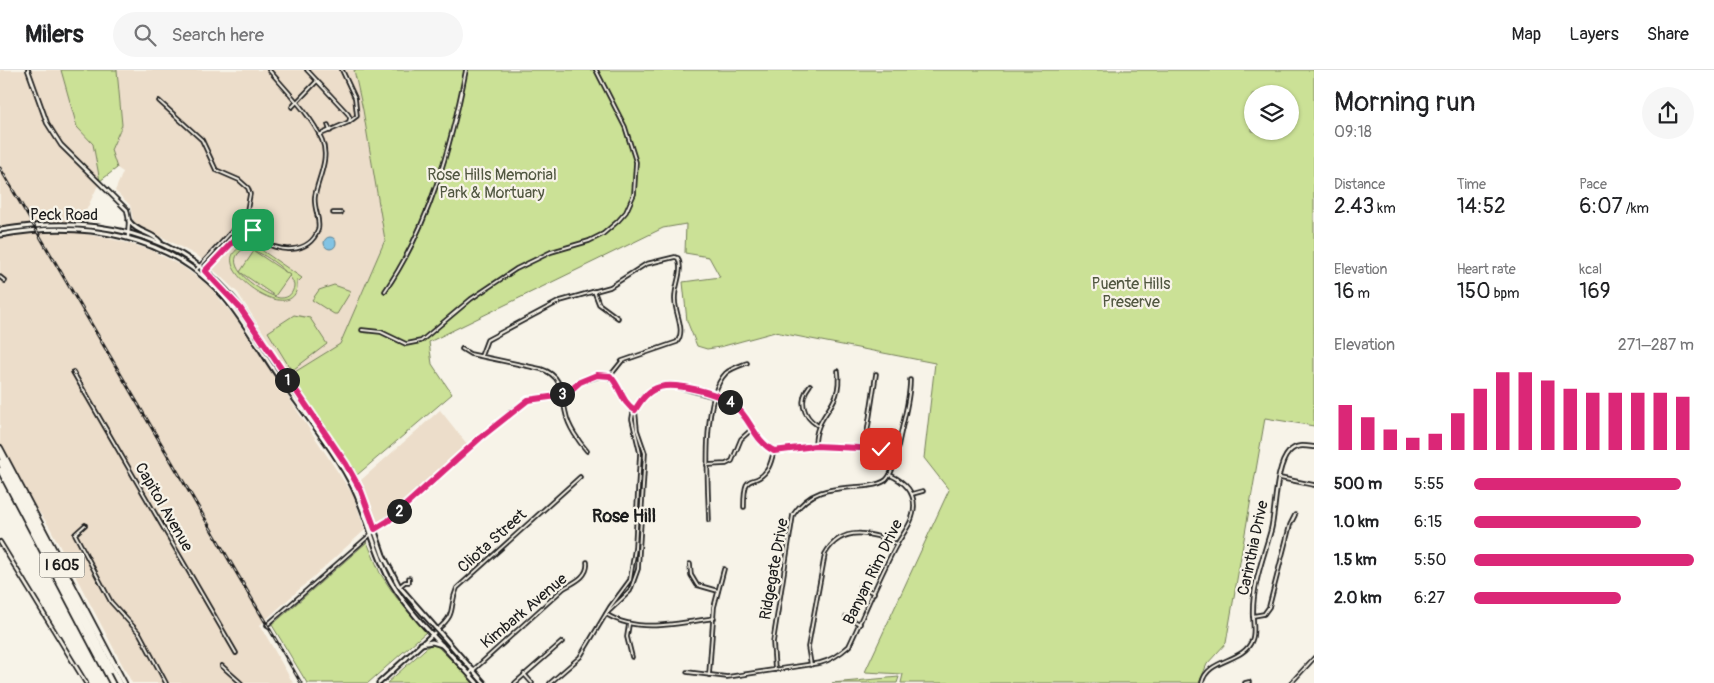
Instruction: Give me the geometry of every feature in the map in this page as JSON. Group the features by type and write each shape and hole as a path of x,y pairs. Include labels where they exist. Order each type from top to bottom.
{"highway":[{"name":"I 605","path":"0,448 124,683"},
{"path":"0,454 118,683"},
{"path":"0,462 118,683"},
{"name":"I 605","path":"0,470 112,683"}],"main road":[{"path":"129,221 136,230 153,237 199,266 240,308 356,480 397,588 435,632 443,645 477,683"},
{"name":"Peck Road","path":"0,230 65,225 129,231 160,243"},
{"name":"Peck Road","path":"0,235 58,228 128,237 167,252 196,270 236,312 339,462"},
{"path":"339,462 352,479 356,480"},
{"path":"339,462 357,496 379,557 397,588 435,632 474,669 484,683"},
{"path":"379,683 435,632"},
{"path":"420,644 432,642 443,645"}],"street":[{"path":"28,70 54,135 76,163 124,205 129,221 128,237"},
{"path":"246,216 261,240 283,249 306,246 314,239 319,225 315,198 324,154 318,136 297,103 286,87 268,70"},
{"path":"307,70 348,114 349,122"},
{"path":"318,136 349,122 355,118 358,112 353,92 342,70"},
{"path":"385,291 409,253 433,191 451,133 466,70"},
{"path":"362,330 381,332 406,344 421,341 471,299 516,269 550,252 589,241 602,234 618,221 626,212 636,188 636,162 625,127 596,70"},
{"path":"292,107 317,81"},
{"path":"159,101 202,140 216,170 239,180 248,188 250,194 246,216 196,270"},
{"path":"328,125 330,130"},
{"path":"333,213 341,213"},
{"path":"201,275 243,231 249,222"},
{"path":"243,231 252,227"},
{"path":"481,356 487,340 560,301 610,287 646,264 675,257 678,258 680,268 675,301 682,332 680,338 677,342 622,361 610,376"},
{"path":"0,277 6,281"},
{"path":"594,291 599,304 618,318"},
{"path":"462,349 481,356 549,372 557,380 563,394 566,415 587,451"},
{"path":"709,520 707,430 716,396 726,374 747,363"},
{"path":"815,446 817,426 836,400 838,371"},
{"name":"Capitol Avenue","path":"73,372 236,652"},
{"path":"865,447 876,374"},
{"path":"267,625 375,529 388,521 480,438 528,400 563,394 580,382 597,375 610,376 617,384 626,404 635,410 644,453 638,569 630,591 606,614"},
{"path":"910,380 906,411 890,475 900,480 912,494 923,491"},
{"path":"810,385 803,396 804,410 810,420 817,426"},
{"path":"550,683 580,657 606,614 627,585 633,571 640,453 632,426 635,410 645,395 660,386 684,387 716,396 734,404 766,447 774,451 815,446 865,447 896,452"},
{"path":"708,465 726,464 732,461 741,440 752,429"},
{"name":"Carinthia Drive","path":"1202,683 1210,668 1242,652 1250,644 1253,635 1253,590 1271,530 1286,455 1292,448 1302,446 1314,448"},
{"path":"744,507 744,489 746,484 766,472 774,451"},
{"name":"Ridgegate Drive","path":"775,670 773,642 793,515 804,501 823,491 876,485 885,481 890,475"},
{"name":"Cliota Street","path":"435,632 449,620 457,588 580,477"},
{"path":"1280,478 1314,485"},
{"name":"Banyan Rim Drive","path":"687,672 727,677 830,661 843,652 849,646 897,544 912,519 912,494"},
{"path":"1253,616 1262,615 1268,609 1290,525 1295,516"},
{"path":"84,525 75,534 111,602 140,634 166,683"},
{"path":"811,665 808,647 825,554 828,549 838,539 852,534 873,534 897,544"},
{"path":"0,542 86,683"},
{"name":"Kimbark Avenue","path":"469,674 564,588 581,577 586,570 587,562"},
{"path":"690,564 691,575 697,585 718,591"},
{"path":"709,675 714,618 724,569"},
{"path":"397,588 404,583"},
{"path":"860,586 874,593"},
{"path":"606,614 616,620 629,624 677,624 714,618"},
{"path":"846,617 860,624"},
{"path":"629,624 627,636 632,657"},
{"path":"515,683 562,642"},
{"path":"1291,683 1314,658"},
{"path":"222,666 241,683"},
{"path":"524,674 532,683"},
{"path":"1245,683 1249,682"}],"shaded area":[{"path":"0,70 61,70 77,127 93,144 100,181 76,232 120,241 151,250 183,267 209,286 237,320 353,495 365,530 260,625 293,683 132,683 49,526 20,485 0,448"},
{"path":"117,70 354,70 363,110 385,239 340,345 290,375 238,293 215,271 199,257 164,238 138,230 134,224 130,205 115,191 123,172 117,168 111,150 122,125"},
{"path":"440,410 467,444 387,518 377,522 360,481"}],"green space":[{"path":"61,70 117,70 122,125 111,150 117,168 100,181 93,144 77,127"},
{"path":"354,70 1314,70 1314,426 1265,418 1226,643 1207,664 1199,683 901,683 903,674 865,672 949,490 924,458 935,363 775,332 720,347 707,349 697,346 687,321 683,282 720,277 709,257 685,253 686,224 663,228 429,342 432,364 452,394 357,475 290,375 340,344 385,240 363,110"},
{"path":"247,240 302,278 299,281 297,280 294,295 284,300 269,297 253,289 240,277 232,265 234,253 247,245 245,243","holes":["244,249 250,249 266,256 288,274 294,286 290,295 281,298 267,293 240,272 236,264 237,256"]},
{"path":"254,251 290,275 275,296 240,272"},
{"path":"334,285 351,291 337,314 312,300 319,290"},
{"path":"294,315 310,318 327,344 294,369 290,368 268,332"},
{"path":"367,542 380,573 396,597 426,632 368,683 307,683 272,625"},
{"path":"433,642 474,683 387,683"},
{"path":"899,677 897,683 832,683"}],"water":[{"path":"328,237 332,237 336,243 332,249 328,249 324,245 324,241"}],"railway":[{"path":"0,168 301,683"}],"district":[{"name":"Rose Hill","path":"624,516"}],"route":[{"path":"253,230 252,227 243,231 205,271 232,297 346,464 361,491 375,529 388,521 512,411 528,400 563,394 580,382 597,375 610,376 617,384 626,404 635,410 645,395 660,386 684,387 727,400 740,410 759,440 766,447 774,451 815,446 881,449"}],"park label":[{"name":"Rose Hills Memorial Park & Mortuary","path":"492,184"},
{"name":"Puente Hills Preserve","path":"1131,293"}]}
